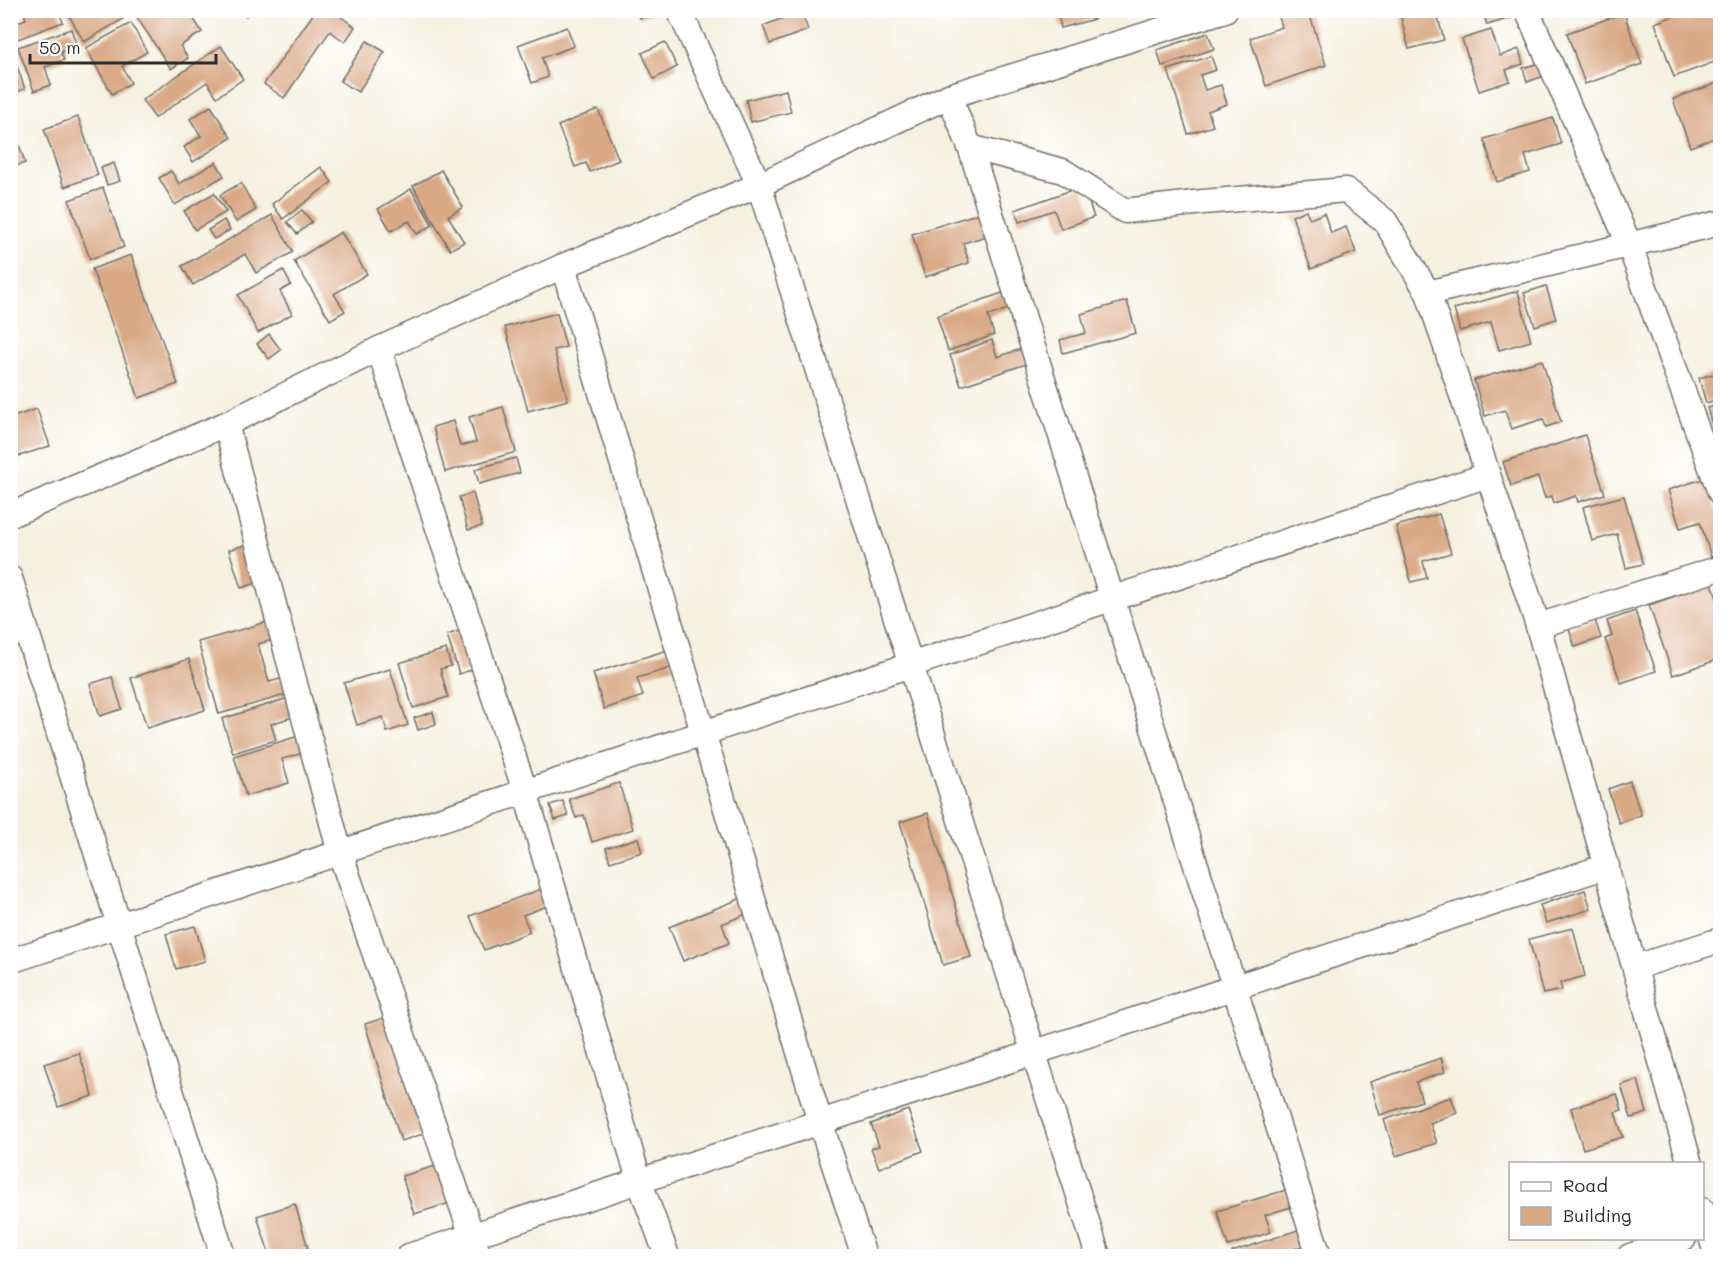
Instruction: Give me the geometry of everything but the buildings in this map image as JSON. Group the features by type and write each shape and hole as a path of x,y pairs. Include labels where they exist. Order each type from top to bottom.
{"street":[{"path":"680,10 759,185 1098,1257"},
{"path":"10,515 226,424 379,350 563,266 759,185 948,96 1225,10"},
{"path":"1527,10 1629,244 1720,492"},
{"path":"948,96 970,147 1318,1257"},
{"path":"970,147 1063,171 1125,211 1346,190 1385,221 1428,293 1538,626 1689,1162"},
{"path":"1428,293 1720,223"},
{"path":"563,266 819,1122 864,1257"},
{"path":"379,350 525,791 639,1180 667,1257"},
{"path":"226,424 340,852 477,1246"},
{"path":"10,961 1488,475"},
{"path":"10,497 38,504"},
{"path":"1538,626 1720,568"},
{"path":"10,578 223,1257"},
{"path":"409,1257 477,1246 639,1180 1607,866"},
{"path":"1636,968 1720,940"},
{"path":"1704,1224 1717,1257"},
{"path":"1630,1257 1681,1240"}]}
